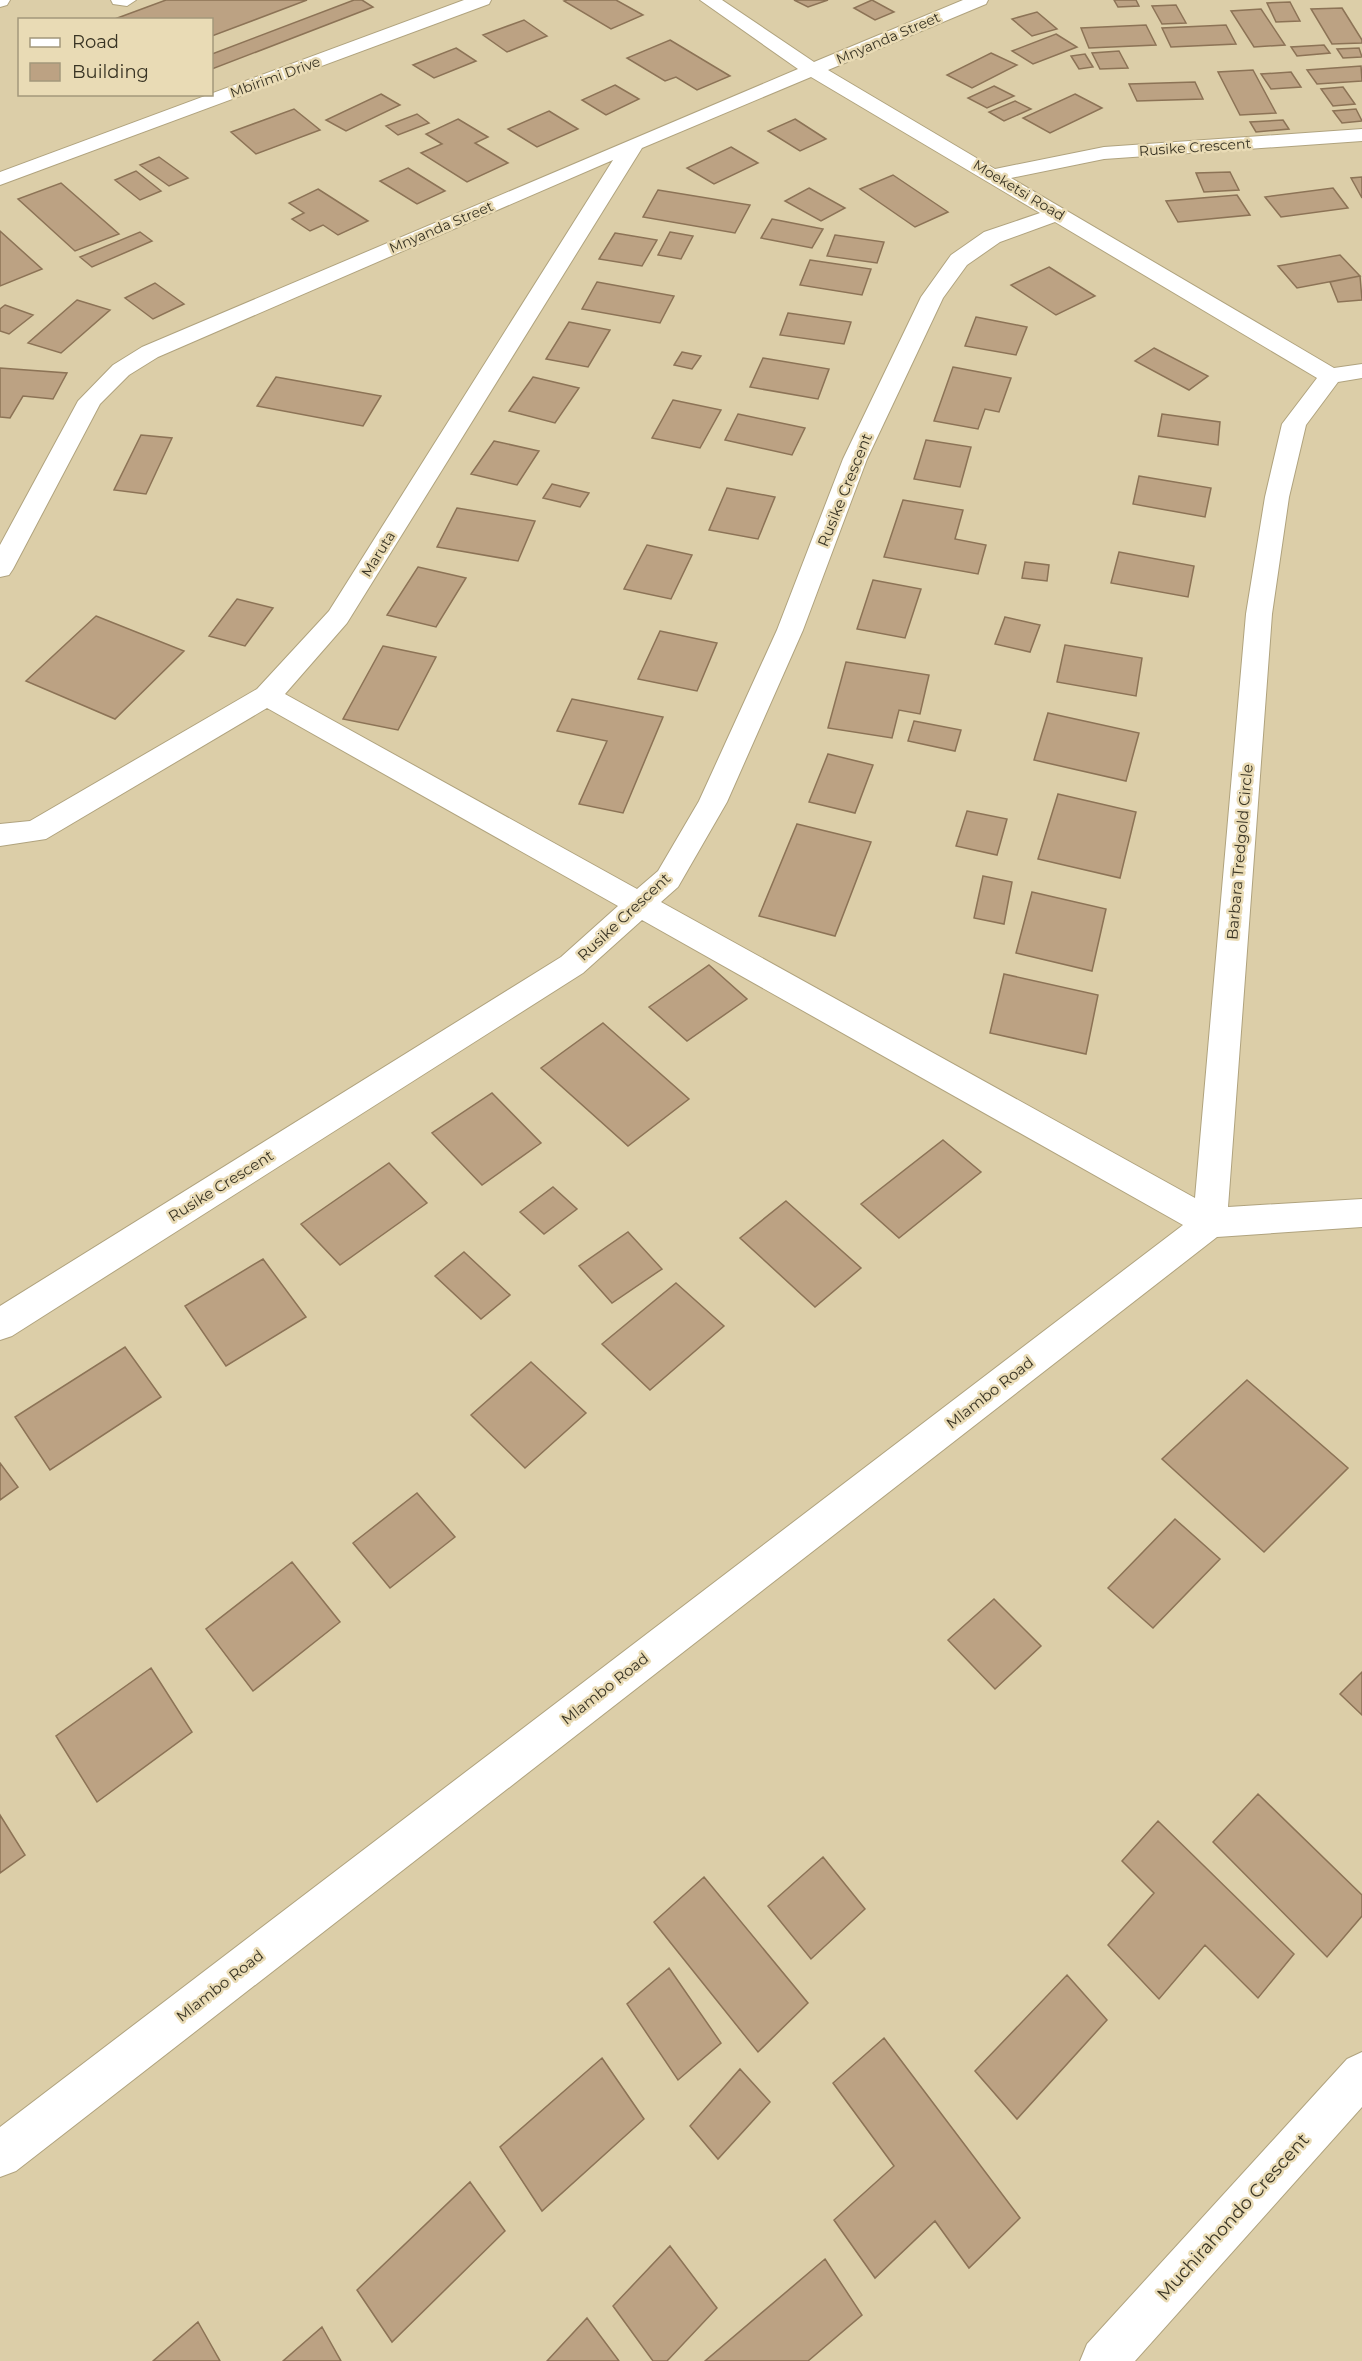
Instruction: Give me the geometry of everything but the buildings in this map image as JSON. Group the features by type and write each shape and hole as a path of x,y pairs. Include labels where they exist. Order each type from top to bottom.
{"street":[{"path":"120,0 127,0"},
{"name":"Mbirimi Drive","path":"0,179 482,0"},
{"name":"Moeketsi Road","path":"709,0 813,70 994,174 1330,376"},
{"name":"Mnyanda Street","path":"0,569 90,401 121,370 150,352 634,144 979,0"},
{"name":"Rusike Crescent","path":"994,174 1104,153 1362,135"},
{"name":"Maruta","path":"0,835 36,831 267,696 338,617 634,144"},
{"name":"Rusike Crescent","path":"0,1325 572,965 669,879 713,802 790,630 855,459 932,297 959,260 992,237 1059,214"},
{"path":"1330,376 1362,371"},
{"name":"Barbara Tredgold Circle","path":"1210,1223 1261,602 1276,497 1294,424 1330,376"},
{"path":"267,696 1210,1223 1362,1214"},
{"name":"Mlambo Road","path":"0,2155 1210,1223"},
{"name":"Muchirahondo Crescent","path":"1104,2361 1362,2074"}]}
